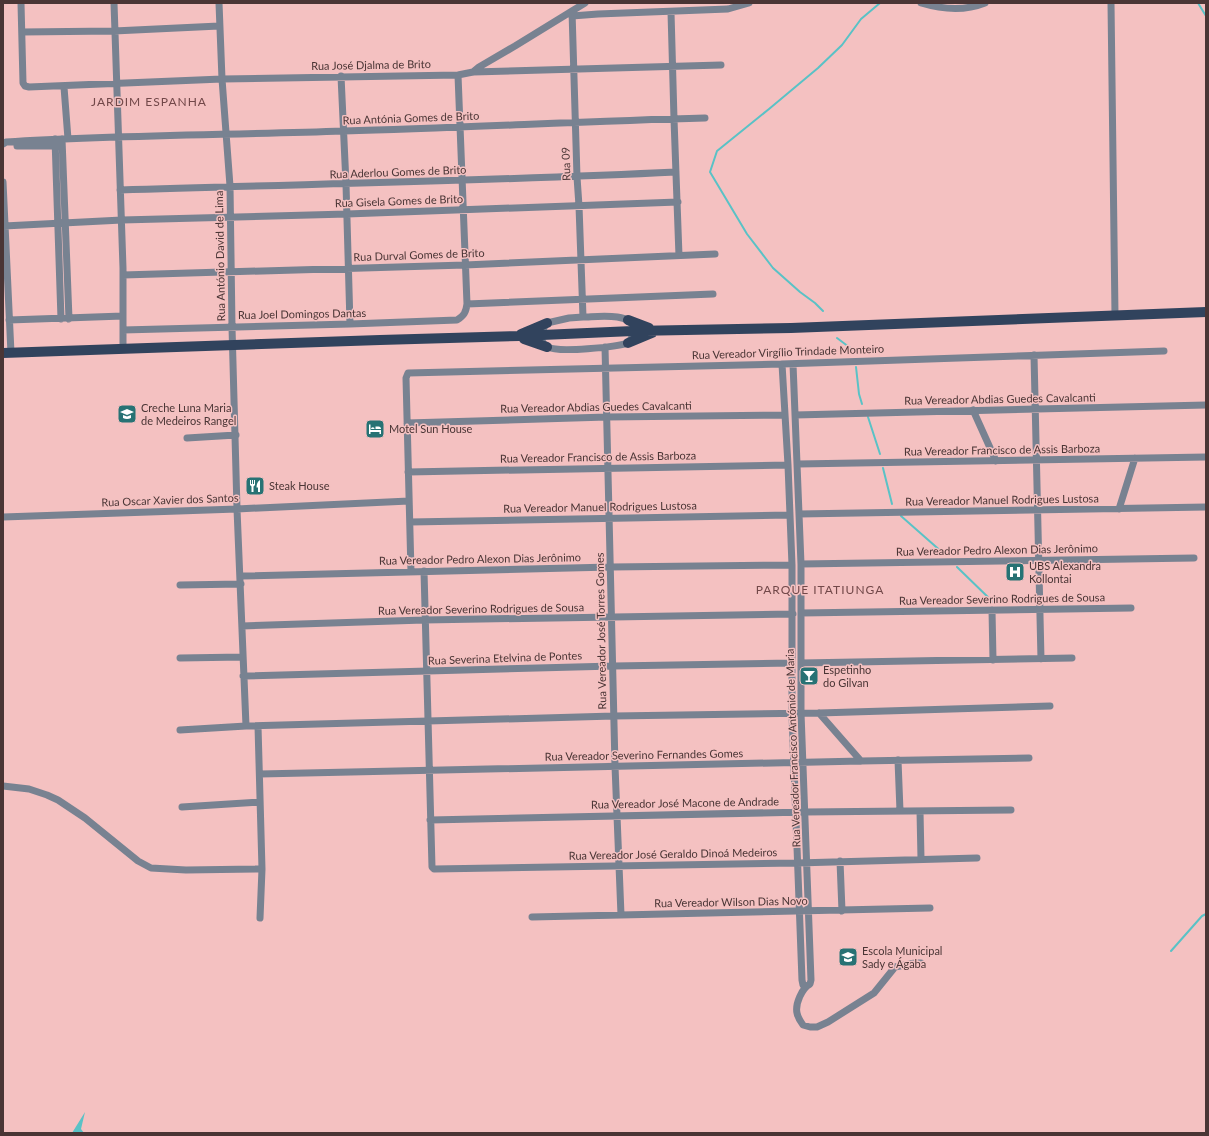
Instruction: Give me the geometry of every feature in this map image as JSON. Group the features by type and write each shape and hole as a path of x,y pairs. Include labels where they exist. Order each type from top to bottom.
{"main road":[{"path":"7,353 541,336 656,330 791,328 1206,312"},
{"path":"628,320 656,330"},
{"path":"517,336 547,323"},
{"path":"628,343 656,330"},
{"path":"517,336 547,347"}],"street":[{"path":"20,3 22,32 114,31 219,26"},
{"path":"114,3 122,220 122,349"},
{"name":"Rua António David de Lima","path":"219,3 222,80 230,186 229,218 232,345 246,726"},
{"path":"473,72 479,67 572,14 585,3"},
{"path":"572,14 671,12 749,3"},
{"path":"921,3 937,8 948,9 969,7 985,3"},
{"path":"1111,3 1115,315"},
{"path":"671,12 679,256"},
{"name":"Rua 09","path":"572,14 576,177 579,206 584,317"},
{"name":"Rua José Djalma de Brito","path":"22,32 24,83 25,86 29,88 341,76 458,75 473,72 673,65 721,65"},
{"path":"458,75 467,304 713,294"},
{"path":"341,76 350,324"},
{"path":"64,87 57,224 65,319"},
{"name":"Rua Antónia Gomes de Brito","path":"60,142 118,137 344,131 706,118"},
{"path":"3,144 6,142 60,142"},
{"path":"3,148 60,142"},
{"path":"60,142 65,223 65,319"},
{"name":"Rua Aderlou Gomes de Brito","path":"120,190 462,181 676,172"},
{"path":"3,182 5,270 9,320 6,332 7,353"},
{"name":"Rua Gisela Gomes de Brito","path":"4,226 122,220 229,218 678,202"},
{"name":"Rua Durval Gomes de Brito","path":"123,275 715,254"},
{"name":"Rua Joel Domingos Dantas","path":"123,330 457,320 464,314 467,304"},
{"path":"9,320 123,316"},
{"path":"618,317 628,320 632,325 633,336 628,343 619,346 605,348 561,349 547,347 541,336 547,323 569,318 618,317"},
{"name":"Rua Vereador José Torres Gomes","path":"605,348 614,666 615,766 621,915"},
{"name":"Rua Vereador Virgílio Trindade Monteiro","path":"407,423 406,378 408,373 412,372 793,364 1164,351"},
{"path":"1034,356 1041,659"},
{"path":"782,364 786,415 792,564 792,714 798,912 802,980 803,985 806,986"},
{"name":"Rua Vereador Francisco António de Maria","path":"793,364 801,564 801,713 811,980 810,984 806,986 797,1005 798,1018 803,1025 817,1027 828,1022 874,993 895,967 921,963"},
{"name":"Rua Vereador Abdias Guedes Cavalcanti","path":"795,415 1206,405"},
{"path":"973,410 996,461"},
{"name":"Rua Vereador Abdias Guedes Cavalcanti","path":"407,423 607,417 786,415"},
{"path":"407,423 411,572"},
{"path":"187,438 236,435"},
{"name":"Rua Vereador Francisco de Assis Barboza","path":"798,464 1206,457"},
{"path":"1119,509 1135,458"},
{"name":"Rua Vereador Francisco de Assis Barboza","path":"408,472 608,467 788,465"},
{"name":"Rua Oscar Xavier dos Santos","path":"3,517 238,509 409,501"},
{"name":"Rua Vereador Manuel Rodrigues Lustosa","path":"799,514 1206,507"},
{"name":"Rua Vereador Manuel Rodrigues Lustosa","path":"410,522 790,515"},
{"name":"Rua Vereador Pedro Alexon Dias Jerônimo","path":"801,564 1194,558"},
{"name":"Rua Vereador Pedro Alexon Dias Jerônimo","path":"180,585 241,580 424,571 792,564"},
{"path":"424,571 430,820"},
{"name":"Rua Vereador Severino Rodrigues de Sousa","path":"801,613 1130,608"},
{"path":"992,610 993,660"},
{"name":"Rua Vereador Severino Rodrigues de Sousa","path":"242,626 424,620 792,614"},
{"path":"180,658 243,657"},
{"path":"801,663 1072,658"},
{"name":"Rua Severina Etelvina de Pontes","path":"244,676 614,666 792,663"},
{"path":"180,730 246,726 614,716 792,714 1050,706"},
{"path":"819,713 861,761"},
{"path":"258,726 262,869 260,918"},
{"name":"Rua Vereador Severino Fernandes Gomes","path":"260,774 1029,758"},
{"path":"898,760 900,811"},
{"path":"3,786 47,795 68,806 138,861 151,868 186,870 262,869"},
{"path":"182,807 260,802"},
{"name":"Rua Vereador José Macone de Andrade","path":"430,820 618,815 1011,810"},
{"path":"920,811 922,859"},
{"name":"Rua Vereador José Geraldo Dinoá Medeiros","path":"430,820 432,867 441,869 797,863 977,858"},
{"path":"840,861 842,911"},
{"name":"Rua Vereador Wilson Dias Novo","path":"532,916 798,912 930,908"}],"water":[{"path":"85,1112 81,1129 84,1133 72,1133"}],"waterway":[{"path":"823,311 773,268 747,234 710,172 717,151 818,68 842,45 861,19 880,3"},
{"path":"1198,3 1206,16"},
{"path":"837,338 853,350"},
{"path":"856,367 859,394 862,404"},
{"path":"868,417 880,454"},
{"path":"883,468 892,504"},
{"path":"901,516 943,553"},
{"path":"957,567 993,602"},
{"path":"1171,951 1202,916 1206,914"}],"place":[{"name":"Creche Luna Maria de Medeiros Rangel","path":"127,414"},
{"name":"Motel Sun House","path":"375,429"},
{"name":"Steak House","path":"255,486"},
{"name":"UBS Alexandra Kollontai","path":"1015,572"},
{"name":"Espetinho do Gilvan","path":"809,676"},
{"name":"Escola Municipal Sady e Ágaba","path":"848,957"}],"district":[{"name":"JARDIM ESPANHA","path":"149,102"},
{"name":"PARQUE ITATIUNGA","path":"820,590"}]}
